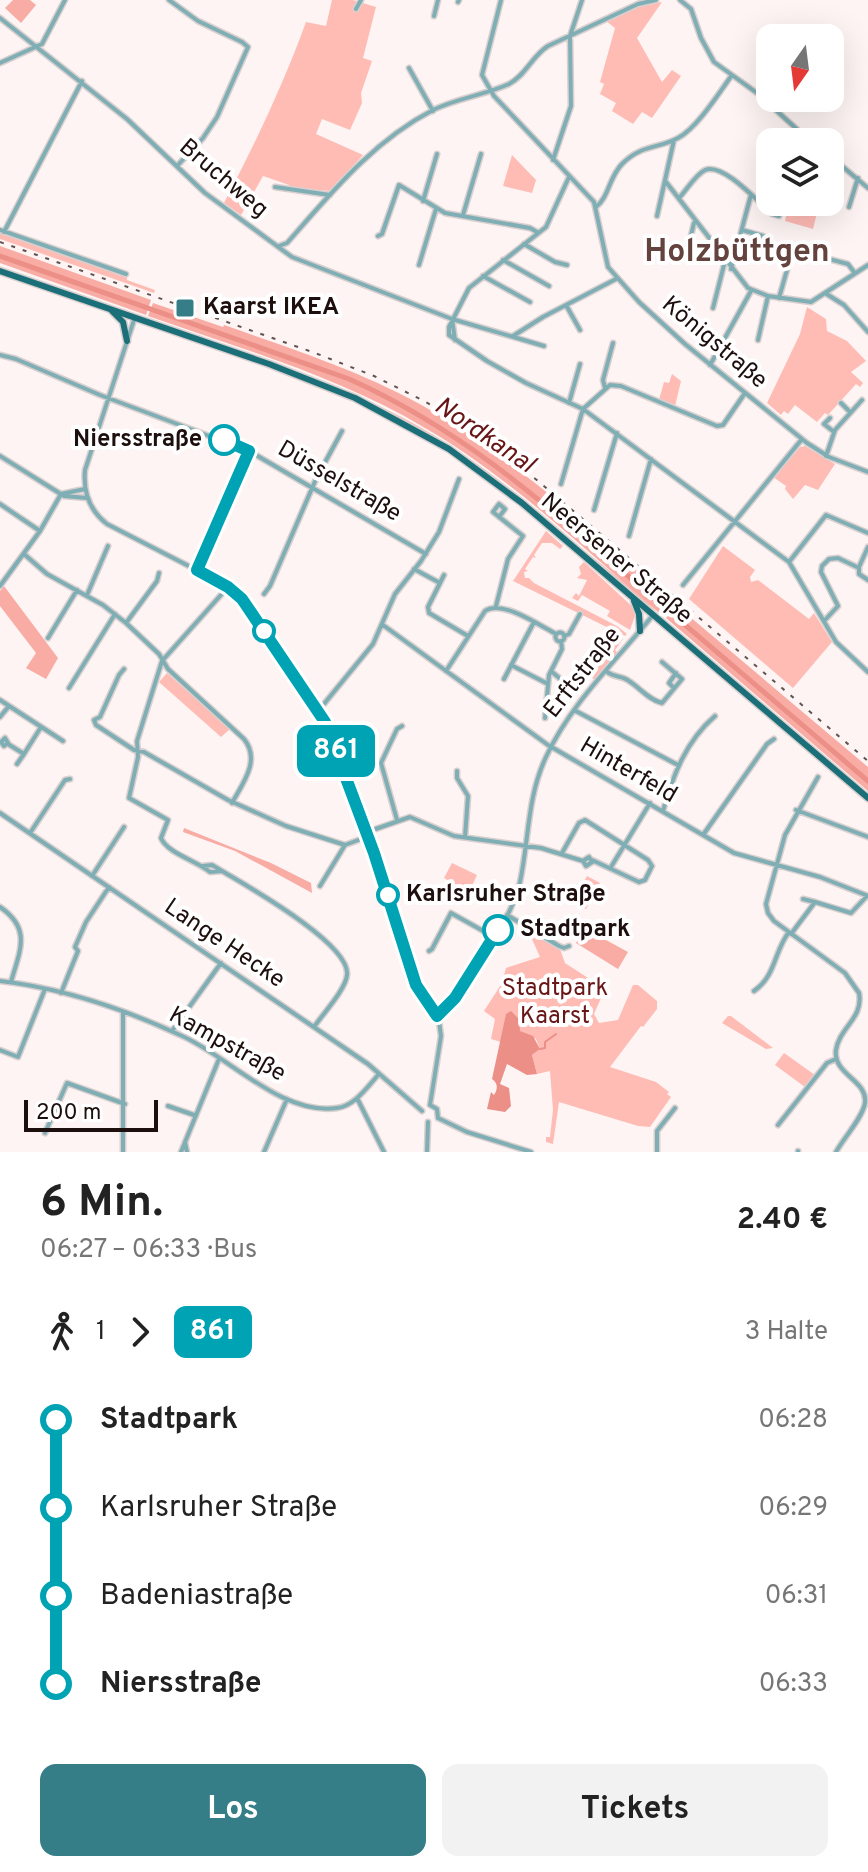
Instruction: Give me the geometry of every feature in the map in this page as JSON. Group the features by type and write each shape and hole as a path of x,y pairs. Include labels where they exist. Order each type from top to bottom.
{"main road":[{"name":"Neersener Straße","path":"0,271 327,386 421,431 496,483 868,798"},
{"path":"109,308 123,322 127,341"},
{"path":"633,598 639,614 640,631"}],"street":[{"path":"0,63 39,47 49,36 65,0"},
{"path":"169,0 198,21 248,47 217,117 203,138 177,166"},
{"path":"356,9 361,0"},
{"path":"434,16 438,0"},
{"path":"501,0 482,75 491,92 596,207 602,202 611,178 623,163 647,148 682,136 732,75"},
{"path":"553,160 571,106 570,36 582,0"},
{"path":"279,246 287,243 371,153 433,111 491,92 516,80 537,54 638,4 656,0"},
{"path":"680,0 691,9 712,59 796,128"},
{"name":"Bruchweg","path":"0,18 127,119 224,208 292,257 311,267 452,319 544,346"},
{"path":"409,68 433,111"},
{"path":"82,81 2,231 126,274"},
{"path":"657,216 674,140"},
{"path":"423,201 437,154"},
{"path":"463,215 481,154"},
{"path":"844,167 868,188"},
{"path":"679,198 703,171 710,169 727,174 756,200"},
{"path":"569,177 548,222 469,288 448,332 455,340 526,383 583,409 789,562 836,642 868,672"},
{"path":"849,207 858,178"},
{"path":"666,182 751,291 811,302 868,265"},
{"path":"378,236 382,234 397,186 402,186 436,209 530,228 538,233"},
{"path":"275,187 330,195"},
{"path":"731,269 751,195"},
{"name":"Königstraße","path":"596,207 605,260 616,279 664,326 802,439 826,456 868,472"},
{"path":"419,265 436,209"},
{"path":"688,248 694,221"},
{"path":"742,230 763,236"},
{"path":"524,244 555,262 567,265"},
{"path":"736,251 759,258"},
{"path":"810,254 848,264 854,273"},
{"path":"503,260 549,286"},
{"path":"713,308 725,261"},
{"path":"779,298 789,263"},
{"path":"483,276 530,302"},
{"path":"513,336 616,279"},
{"path":"710,365 751,291"},
{"path":"825,293 844,305 868,332"},
{"path":"758,340 768,296"},
{"path":"566,305 580,330"},
{"path":"135,317 86,465 87,498 93,511 107,524 228,587 248,607 318,711 328,729 368,834 416,985 437,1016 441,1036 430,1105 422,1111 422,1118 428,1122 438,1118"},
{"path":"605,388 603,380 613,343"},
{"name":"Düsselstraße","path":"0,355 249,451 426,554"},
{"path":"569,403 580,364"},
{"path":"561,484 583,409 612,384 717,426 723,425 745,393"},
{"path":"826,456 834,432 862,400"},
{"path":"841,403 850,412"},
{"path":"830,418 824,424 834,432"},
{"path":"264,594 312,488 342,431"},
{"path":"594,510 617,433"},
{"path":"683,585 802,439"},
{"path":"197,570 249,451"},
{"path":"0,456 48,488 68,497 87,498"},
{"path":"629,536 651,459"},
{"path":"318,711 373,644 395,594 426,554 445,522 459,479"},
{"path":"0,586 40,531 61,494 85,489"},
{"path":"0,504 40,531"},
{"path":"789,562 826,515 868,533"},
{"path":"496,606 508,559 523,536 499,517"},
{"path":"87,595 108,546"},
{"path":"868,547 859,568 859,574 868,580"},
{"path":"24,554 47,574 87,595 126,623 252,749 249,769 232,803"},
{"path":"824,621 838,605 821,574 822,566 834,558 859,568"},
{"path":"414,569 440,583"},
{"path":"126,623 157,581 159,573"},
{"path":"444,575 428,607 429,613 468,636"},
{"path":"228,587 162,661 137,741 129,798 168,820 161,838 163,843 213,873 222,871 298,917 344,963 348,974 345,984 314,1027"},
{"path":"48,638 77,590"},
{"path":"446,671 487,608 496,606 556,634 560,633 562,649 551,671 545,718"},
{"path":"69,688 115,614"},
{"path":"562,639 569,634 580,614"},
{"name":"Erftstraße","path":"437,1016 455,998 494,937 519,887 533,795 551,747 574,710 653,615"},
{"path":"504,679 534,622"},
{"name":"Hinterfeld","path":"383,625 551,747 703,835 743,857 820,877 868,896"},
{"path":"606,671 613,677 627,679 657,703 663,703 682,679 662,662"},
{"path":"511,665 548,684"},
{"path":"124,669 100,717 94,720 96,725 232,803 286,826 345,845"},
{"path":"551,671 571,688"},
{"path":"0,700 63,741"},
{"path":"0,717 9,706"},
{"path":"574,710 678,765"},
{"path":"663,811 678,765 704,726 715,716"},
{"path":"397,820 381,763 397,729 402,726"},
{"path":"17,764 41,727"},
{"path":"1,738 7,738 8,744 24,754"},
{"path":"703,835 767,744 774,739"},
{"path":"457,771 457,778 468,800 465,838"},
{"path":"818,777 796,810 785,835 767,909 771,917 790,933 848,976 861,1000 856,1016 837,1045 836,1059 862,1088 867,1102 836,1152"},
{"path":"30,833 65,780 70,779"},
{"path":"611,867 650,803"},
{"path":"796,810 868,837"},
{"name":"Lange Hecke","path":"0,813 314,1027 379,1074 422,1111"},
{"path":"320,886 345,845 410,817 448,834 562,853 588,866 592,860 640,882 645,880 651,868 648,860 588,821 582,821 562,853"},
{"path":"92,876 124,827"},
{"path":"61,993 78,951 75,947 83,927 109,887"},
{"path":"803,899 851,913 868,896"},
{"path":"754,991 774,968 779,947 815,902"},
{"path":"0,907 16,921 21,935 21,947 11,982"},
{"path":"429,951 451,913 494,937"},
{"path":"507,915 559,946 569,946"},
{"path":"172,1031 221,963"},
{"name":"Kampstraße","path":"0,981 61,993 172,1031 302,1106 335,1109 357,1098"},
{"path":"0,1050 18,1057 45,989"},
{"path":"861,1000 868,999"},
{"path":"123,1013 123,1152"},
{"path":"184,1152 185,1139 194,1115 219,1059"},
{"path":"778,1125 827,1063 836,1059"},
{"path":"375,1152 384,1151 357,1098 379,1074"},
{"path":"45,1133 67,1083 125,1104"},
{"path":"264,1152 287,1099"},
{"path":"430,1105 437,1109 438,1118"},
{"path":"168,1106 194,1115"},
{"path":"657,1152 657,1131 675,1108"},
{"path":"438,1118 467,1132 531,1152"},
{"path":"427,1152 428,1122"}],"green space":[{"path":"332,0 353,0 376,7 363,58 372,61 361,93 362,103 350,130 322,119 316,134 363,155 330,191 288,188 289,185 263,176 241,215 224,203 268,114 306,22 326,26"},
{"path":"662,2 637,38 662,82 672,70 681,76 652,118 642,112 633,124 612,111 616,103 600,94 604,84 600,82 615,28 606,21 637,6"},
{"path":"512,155 536,180 532,193 503,186"},
{"path":"786,216 816,216 813,229 785,221"},
{"path":"0,233 127,277 127,280 155,290 154,293 0,239"},
{"path":"807,307 826,319 827,331 847,341 866,361 851,372 863,383 860,387 856,384 828,415 825,413 817,422 795,405 788,414 784,411 781,415 767,403 800,334"},
{"path":"149,318 321,380 355,394 420,427 503,483 634,590 662,618 502,483 421,429 343,390"},
{"path":"672,374 681,381 675,406 659,400 664,382 669,383"},
{"path":"805,446 835,464 818,490 805,485 793,499 786,486 773,477 800,447"},
{"path":"546,531 563,546 560,549 552,543 542,543 534,555 536,558 533,557 525,569 528,571 524,572 525,578 617,626 627,634 625,636 513,581"},
{"path":"723,546 755,570 750,577 751,582 758,580 809,619 814,613 832,642 793,688 689,599"},
{"path":"584,562 635,609 630,630 607,616 610,611 582,595 578,601 572,598 576,593 579,596 587,580 577,578 581,574 579,567"},
{"path":"604,629 623,639 615,650 618,653 595,680 585,672"},
{"path":"167,673 230,729 221,737 159,682"},
{"path":"452,863 477,875 469,892 444,878"},
{"path":"587,876 600,883 586,909 573,902"},
{"name":"Stadtpark Kaarst","path":"532,933 560,949 565,963 605,989 594,1014 599,1023 618,1020 633,985 638,985 657,1001 657,1009 610,1067 656,1082 669,1092 667,1094 671,1097 650,1127 559,1102 553,1144 546,1142 546,1137 550,1137 553,1110 550,1071 537,1074 532,1055 540,1049 536,1039 522,1033 506,1015 501,1042 491,1039 495,1019 484,1011 502,983 506,968 540,957"},
{"path":"728,1016 773,1048 766,1049 722,1023"},
{"path":"784,1053 815,1075 805,1087 775,1065"}],"shaded area":[{"path":"13,0 30,0 36,5 21,23 5,8"},
{"path":"0,246 151,300 146,315 0,263"},
{"path":"153,303 330,363 432,411 528,477 677,602 664,617 519,493 425,428 325,379 148,316"},
{"path":"4,586 58,658 46,679 26,668 36,653 0,606 0,591"},
{"path":"677,606 868,767 868,791 666,618"},
{"path":"184,828 271,863 311,883 312,893 235,851 183,832"},
{"path":"584,928 628,952 618,969 576,943"},
{"path":"511,1011 519,1019 520,1031 533,1036 540,1049 532,1055 537,1074 527,1075 507,1064 500,1084 509,1088 511,1106 505,1112 487,1109 491,1092 494,1095 496,1091 492,1079 506,1014"}],"waterway":[{"name":"Nordkanal","path":"0,256 349,379 429,421 534,496 868,781"},
{"path":"540,1049 545,1048 545,1042 556,1034"}],"railway":[{"path":"0,242 374,376 473,430 538,481 868,761"}],"bus line":[{"name":"861","path":"224,440 249,451 197,570 228,587 242,599 325,722 374,853 416,985 437,1016 455,998 498,930"}],"place":[{"name":"Kaarst IKEA","path":"185,308"},
{"name":"Niersstraße","path":"224,440"},
{"name":"Karlsruher Straße","path":"388,895"},
{"name":"Stadtpark","path":"498,930"}],"district":[{"name":"Holzbüttgen","path":"737,253"}]}
